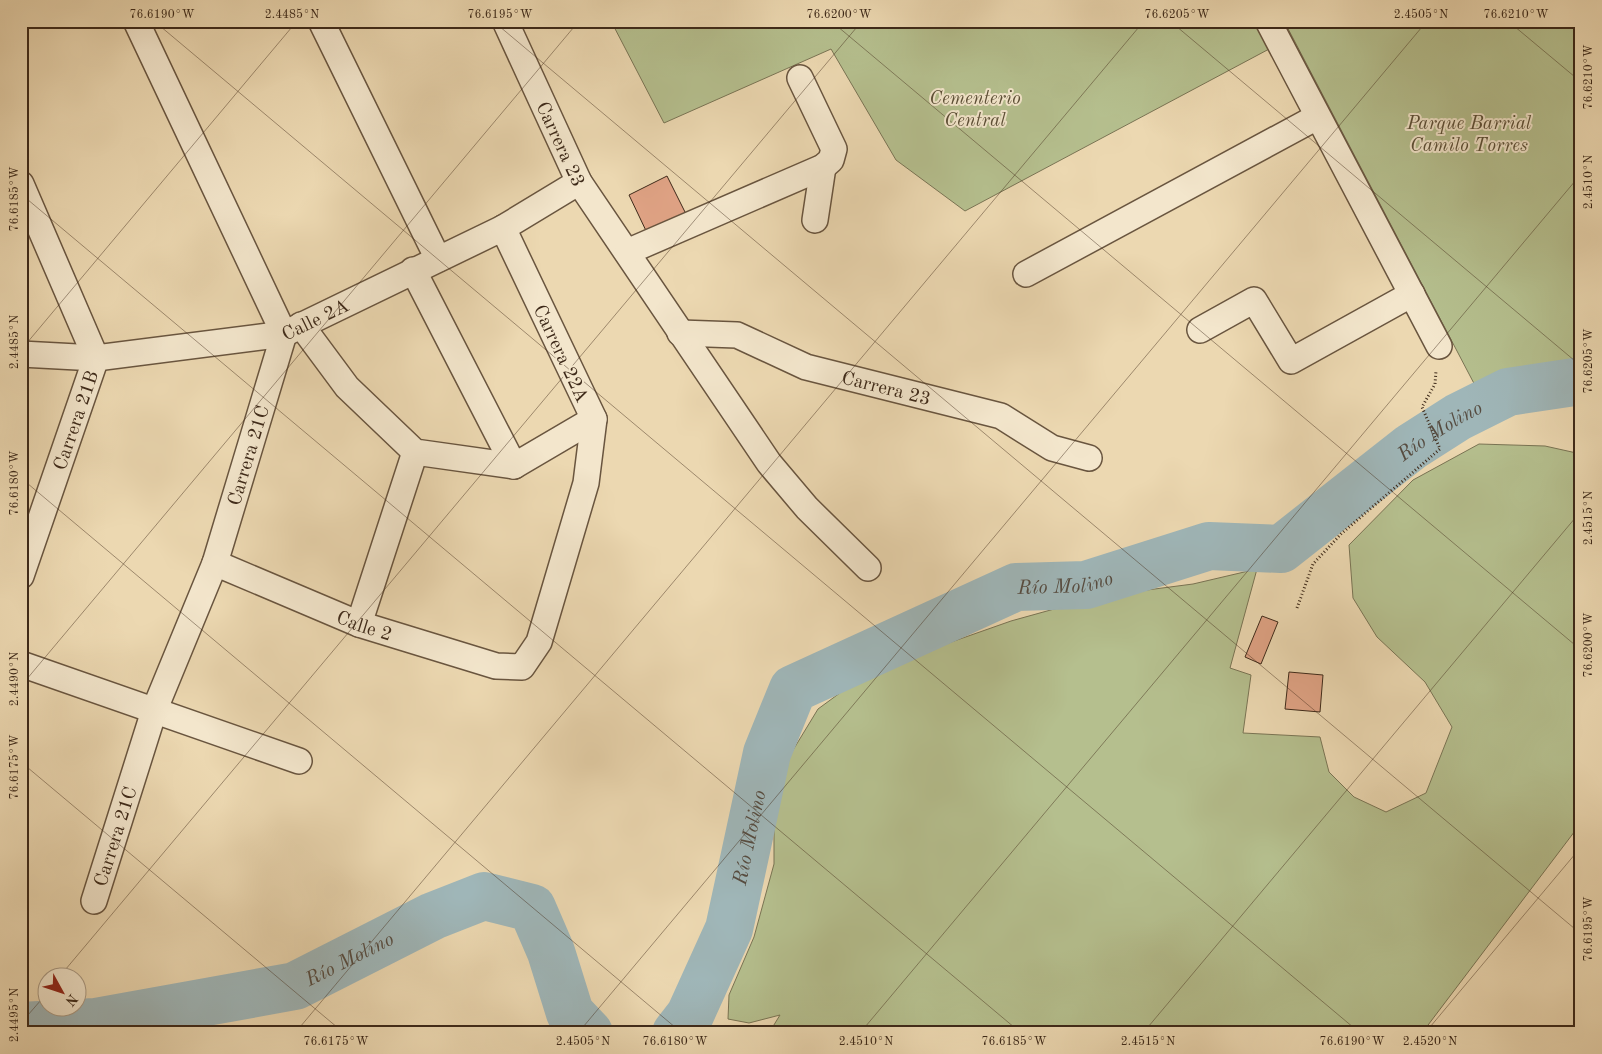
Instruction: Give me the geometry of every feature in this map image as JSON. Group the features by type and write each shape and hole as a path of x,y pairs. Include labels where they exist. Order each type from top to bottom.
{"street":[{"path":"321,21 438,259"},
{"name":"Carrera 23","path":"505,21 579,182 769,464 807,508 868,568"},
{"path":"1268,21 1439,346"},
{"path":"145,24 293,330 347,387 415,452 514,466 594,419"},
{"path":"627,252 823,167 831,160 834,149 800,78"},
{"path":"1026,274 1317,117"},
{"path":"814,220 823,167"},
{"name":"Calle 2A","path":"21,354 96,358 293,330 413,270 503,228 579,182"},
{"name":"Carrera 21B","path":"21,184 96,358 21,576"},
{"name":"Carrera 22A","path":"503,228 594,419 586,483 539,642 522,667"},
{"path":"413,270 514,466"},
{"path":"1200,330 1254,300 1291,361 1412,294"},
{"name":"Carrera 21C","path":"94,901 154,711 215,563 293,330"},
{"name":"Carrera 23","path":"680,334 737,335 806,367 1001,416 1052,448 1089,458"},
{"path":"359,624 415,452"},
{"name":"Calle 2","path":"215,563 359,624 496,666 522,667"},
{"path":"21,664 300,761"}],"path":[{"path":"1297,608 1313,564 1341,534 1440,449 1422,408 1435,384 1439,346"}],"green space":[{"name":"Cementerio Central","path":"611,21 1257,21 1271,48 965,211 896,160 831,49 664,123"},
{"name":"Parque Barrial Camilo Torres","path":"1284,21 1581,21 1581,367 1530,376 1479,393"},
{"path":"1479,444 1545,446 1581,454 1581,823 1422,1033 769,1033 780,1015 749,1023 728,1019 729,995 754,937 774,864 774,807 787,760 818,709 859,679 940,646 1011,621 1101,596 1193,584 1257,569 1230,668 1251,675 1243,733 1320,737 1329,772 1354,797 1386,812 1426,793 1452,727 1425,682 1377,637 1353,598 1349,545 1413,480"}],"building":[{"path":"667,176 688,218 649,237 629,195"},
{"path":"1262,616 1278,622 1261,664 1245,657"},
{"path":"1289,672 1323,675 1320,712 1285,709"}],"waterway":[{"name":"Río Molino","path":"676,1033 690,1015 729,929 767,753 793,689 1016,587 1086,585 1209,546 1281,549 1411,447 1458,417 1508,392 1581,381"},
{"name":"Río Molino","path":"21,1026 95,1022 295,986 433,916 484,896 532,908 551,952 570,1013 589,1033"}]}
